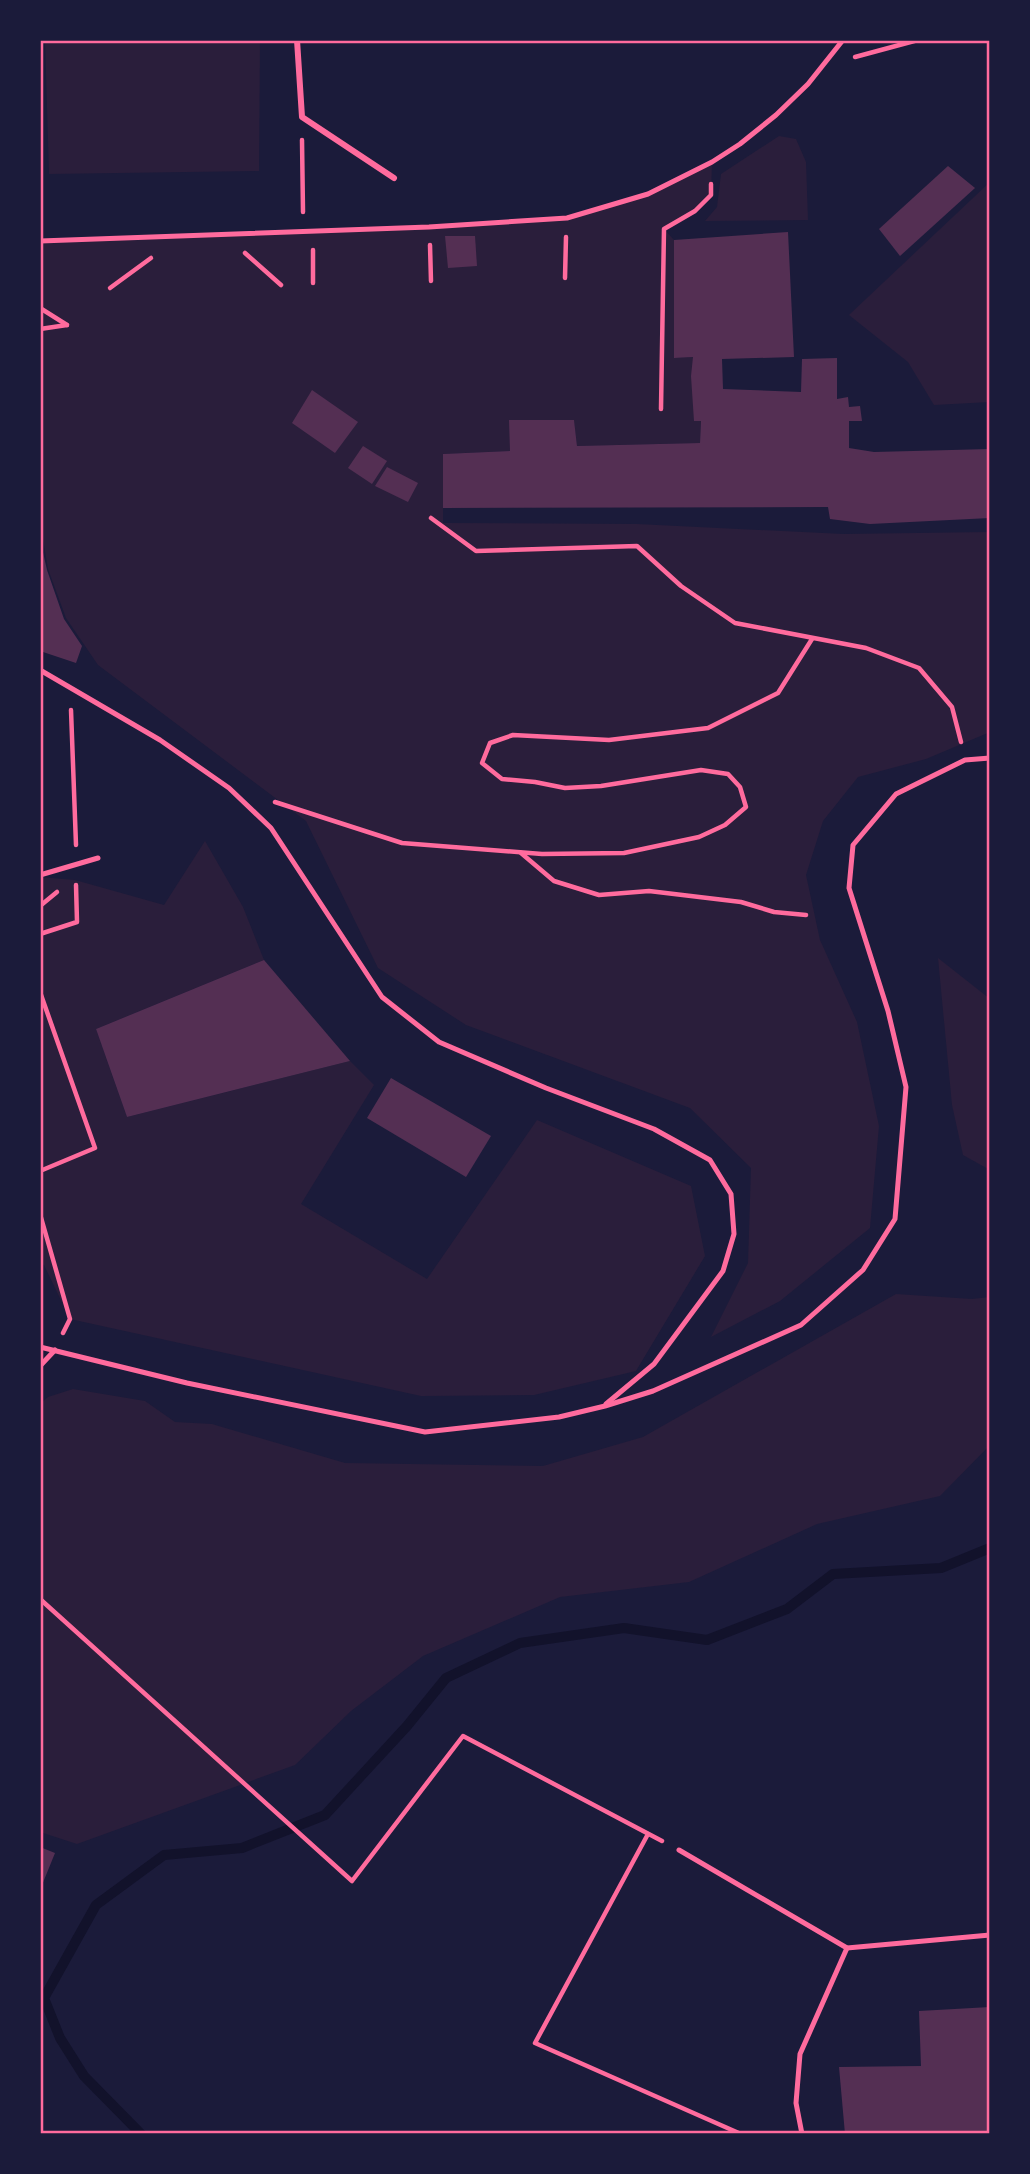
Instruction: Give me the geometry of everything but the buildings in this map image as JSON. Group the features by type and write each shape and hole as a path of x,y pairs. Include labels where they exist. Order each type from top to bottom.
{"street":[{"path":"297,40 302,115 394,178"}],"lane":[{"path":"40,241 429,227 567,218 648,194 712,162 740,144 808,84 843,40"},
{"path":"40,670 160,740 229,788 271,828 382,997 439,1042 654,1129 710,1160 731,1194 734,1234 723,1271 654,1364 605,1406"},
{"path":"40,1347 187,1383 425,1432 559,1417 605,1406 653,1391 801,1325 863,1270 895,1219 906,1087 888,1011 849,888 853,845 896,794 965,760 990,758"},
{"path":"40,875 98,858"},
{"path":"40,1366 55,1350"},
{"path":"679,1850 847,1948 990,1935"},
{"path":"802,2134 796,2103 800,2054 847,1948"}],"path":[{"path":"822,66 918,40"},
{"path":"302,115 303,231"},
{"path":"661,409 664,229 695,211 711,195 712,162"},
{"path":"565,278 567,218"},
{"path":"429,227 431,281"},
{"path":"313,231 313,283"},
{"path":"110,288 182,234"},
{"path":"223,234 281,285"},
{"path":"40,308 67,325 40,329"},
{"path":"431,518 476,551 637,546 681,586 735,623 866,649 919,668 952,707 965,760"},
{"path":"269,800 402,843 521,852 624,853 699,837 725,825 746,807 740,787 728,774 701,771 601,786 565,788 502,779 482,763 490,743 513,735 609,740 708,728 778,693 812,639"},
{"path":"40,934 77,922 69,685"},
{"path":"521,852 554,881 599,895 649,891 741,902 774,912 806,915"},
{"path":"40,992 95,1148 40,1171"},
{"path":"40,1214 70,1319"},
{"path":"40,1598 352,1881 463,1736 679,1850"},
{"path":"648,1834 536,2043 741,2134"}],"shaded area":[{"path":"45,40 260,40 259,171 49,174"},
{"path":"779,136 796,139 806,162 808,220 705,221 717,207 721,174"},
{"path":"712,162 711,195 695,211 664,229 674,240 674,358 693,357 701,421 700,443 577,446 574,421 510,420 510,451 443,454 443,523 637,524 843,534 990,532 990,732 926,759 858,777 823,821 806,875 820,940 857,1022 879,1126 870,1228 780,1301 711,1337 748,1263 751,1168 690,1108 466,1025 378,968 306,821 98,665 66,618 48,569 40,521 40,241 567,218 646,194"},
{"path":"990,182 990,402 934,405 908,362 849,315"},
{"path":"205,841 243,907 264,960 96,1029 127,1117 350,1061 374,1085 301,1204 427,1279 537,1120 691,1186 705,1256 636,1371 534,1395 421,1396 70,1319 44,1265 40,1264 40,877 75,880 164,905"},
{"path":"938,958 990,999 990,1170 963,1155 952,1105"},
{"path":"896,1294 972,1299 990,1297 990,1445 940,1496 817,1524 689,1582 560,1597 423,1656 351,1711 295,1765 77,1844 40,1832 40,1404 48,1397 73,1389 145,1401 175,1422 212,1424 345,1463 543,1466 643,1437"}],"waterway":[{"path":"141,2134 84,2076 60,2038 44,1998 96,1905 164,1855 242,1848 325,1815 407,1726 446,1678 520,1643 624,1628 707,1640 787,1609 833,1574 941,1568 990,1548"}]}
